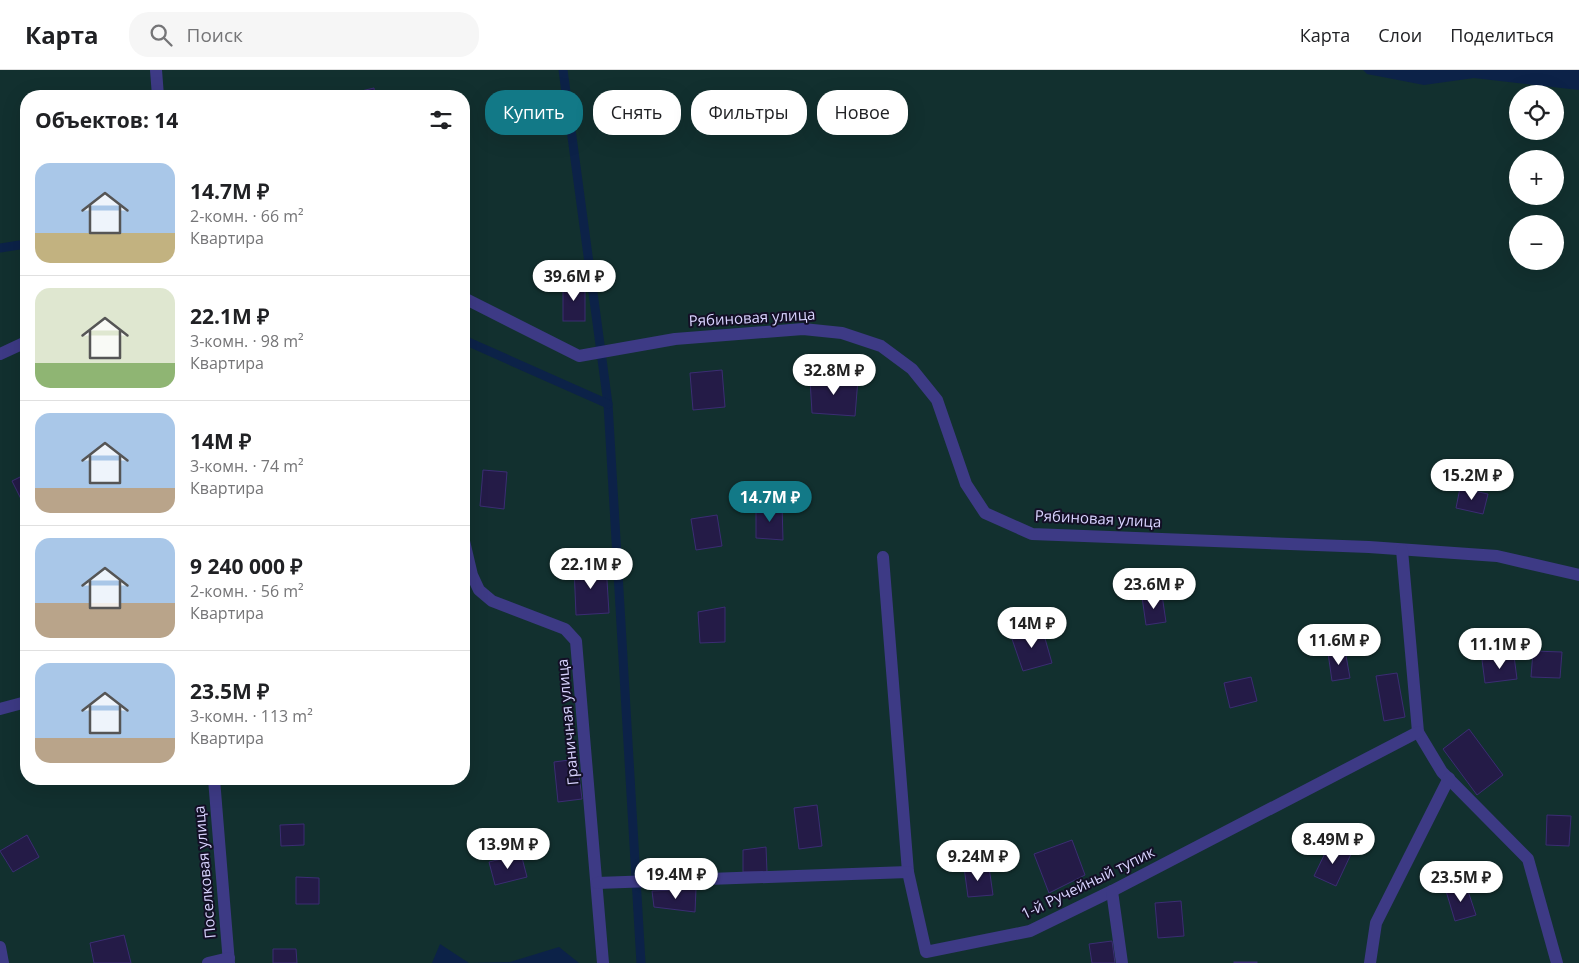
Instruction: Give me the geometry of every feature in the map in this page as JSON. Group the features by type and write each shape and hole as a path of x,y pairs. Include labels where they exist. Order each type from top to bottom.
{"street":[{"path":"156,70 158,90"},
{"name":"Рябиновая улица","path":"470,301 579,356 675,338 803,329 842,332 881,346 912,369 937,400 966,484 985,513 1032,534 1402,550 1496,556 1579,575"},
{"path":"0,354 20,345"},
{"path":"1402,550 1418,732 1442,772 1528,859 1556,963"},
{"path":"597,883 908,872 883,556"},
{"name":"Граничная улица","path":"470,566 479,590 492,601 565,629 576,641 603,963"},
{"path":"0,709 20,704"},
{"name":"1-й Ручейный тупик","path":"908,872 926,952 1030,931 1112,891 1418,732"},
{"path":"1370,963 1376,923 1449,778"},
{"name":"Поселковая улица","path":"214,785 229,961"},
{"path":"1112,891 1122,963"},
{"path":"0,947 3,963"},
{"path":"208,963 229,961"}],"green space":[{"path":"0,70 1579,70 1579,963 0,963"}],"water":[{"path":"1363,70 1579,70 1579,90 1564,88 1564,85 1535,85 1474,78 1424,85 1367,74"},
{"path":"440,944 469,963 432,963"},
{"path":"559,947 579,963 469,963 510,962"}],"building":[{"path":"563,282 585,282 585,321 563,321"},
{"path":"722,370 725,407 693,410 690,373"},
{"path":"810,379 858,379 855,416 812,413"},
{"path":"483,470 507,472 504,509 480,506"},
{"path":"20,477 20,497 12,481"},
{"path":"1460,488 1488,494 1483,514 1456,508"},
{"path":"782,504 783,540 756,538 756,508"},
{"path":"717,515 722,546 696,550 691,519"},
{"path":"606,564 609,613 576,615 574,566"},
{"path":"1162,595 1166,622 1146,625 1142,597"},
{"path":"725,607 725,642 700,643 698,612"},
{"path":"1042,628 1052,663 1023,671 1011,636"},
{"path":"1345,650 1350,678 1332,681 1328,653"},
{"path":"1533,651 1562,652 1560,678 1531,677"},
{"path":"1514,656 1517,679 1485,683 1482,660"},
{"path":"1397,673 1405,717 1384,721 1376,676"},
{"path":"1251,677 1257,701 1230,708 1224,683"},
{"path":"1469,729 1503,775 1477,795 1443,749"},
{"path":"577,759 582,799 558,802 554,762"},
{"path":"817,805 822,846 799,849 794,808"},
{"path":"1547,815 1571,816 1569,846 1546,845"},
{"path":"304,824 304,845 281,846 280,825"},
{"path":"27,835 39,857 13,872 0,851"},
{"path":"1072,840 1085,875 1049,893 1034,854"},
{"path":"1330,843 1351,854 1336,886 1314,876"},
{"path":"766,847 767,872 743,872 743,850"},
{"path":"521,854 527,877 495,885 489,862"},
{"path":"964,867 989,867 993,895 968,897"},
{"path":"296,877 319,878 319,904 296,904"},
{"path":"1466,885 1476,915 1455,921 1446,891"},
{"path":"696,889 695,912 654,907 652,891"},
{"path":"1181,901 1184,936 1158,938 1155,903"},
{"path":"124,935 131,963 94,963 90,943"},
{"path":"1112,941 1115,963 1092,963 1089,944"},
{"path":"273,949 296,949 297,963 273,963"},
{"path":"1257,962 1257,963 1234,963"}],"waterway":[{"path":"563,70 608,404 641,963"},
{"path":"0,248 20,245"},
{"path":"470,343 608,404"}]}
